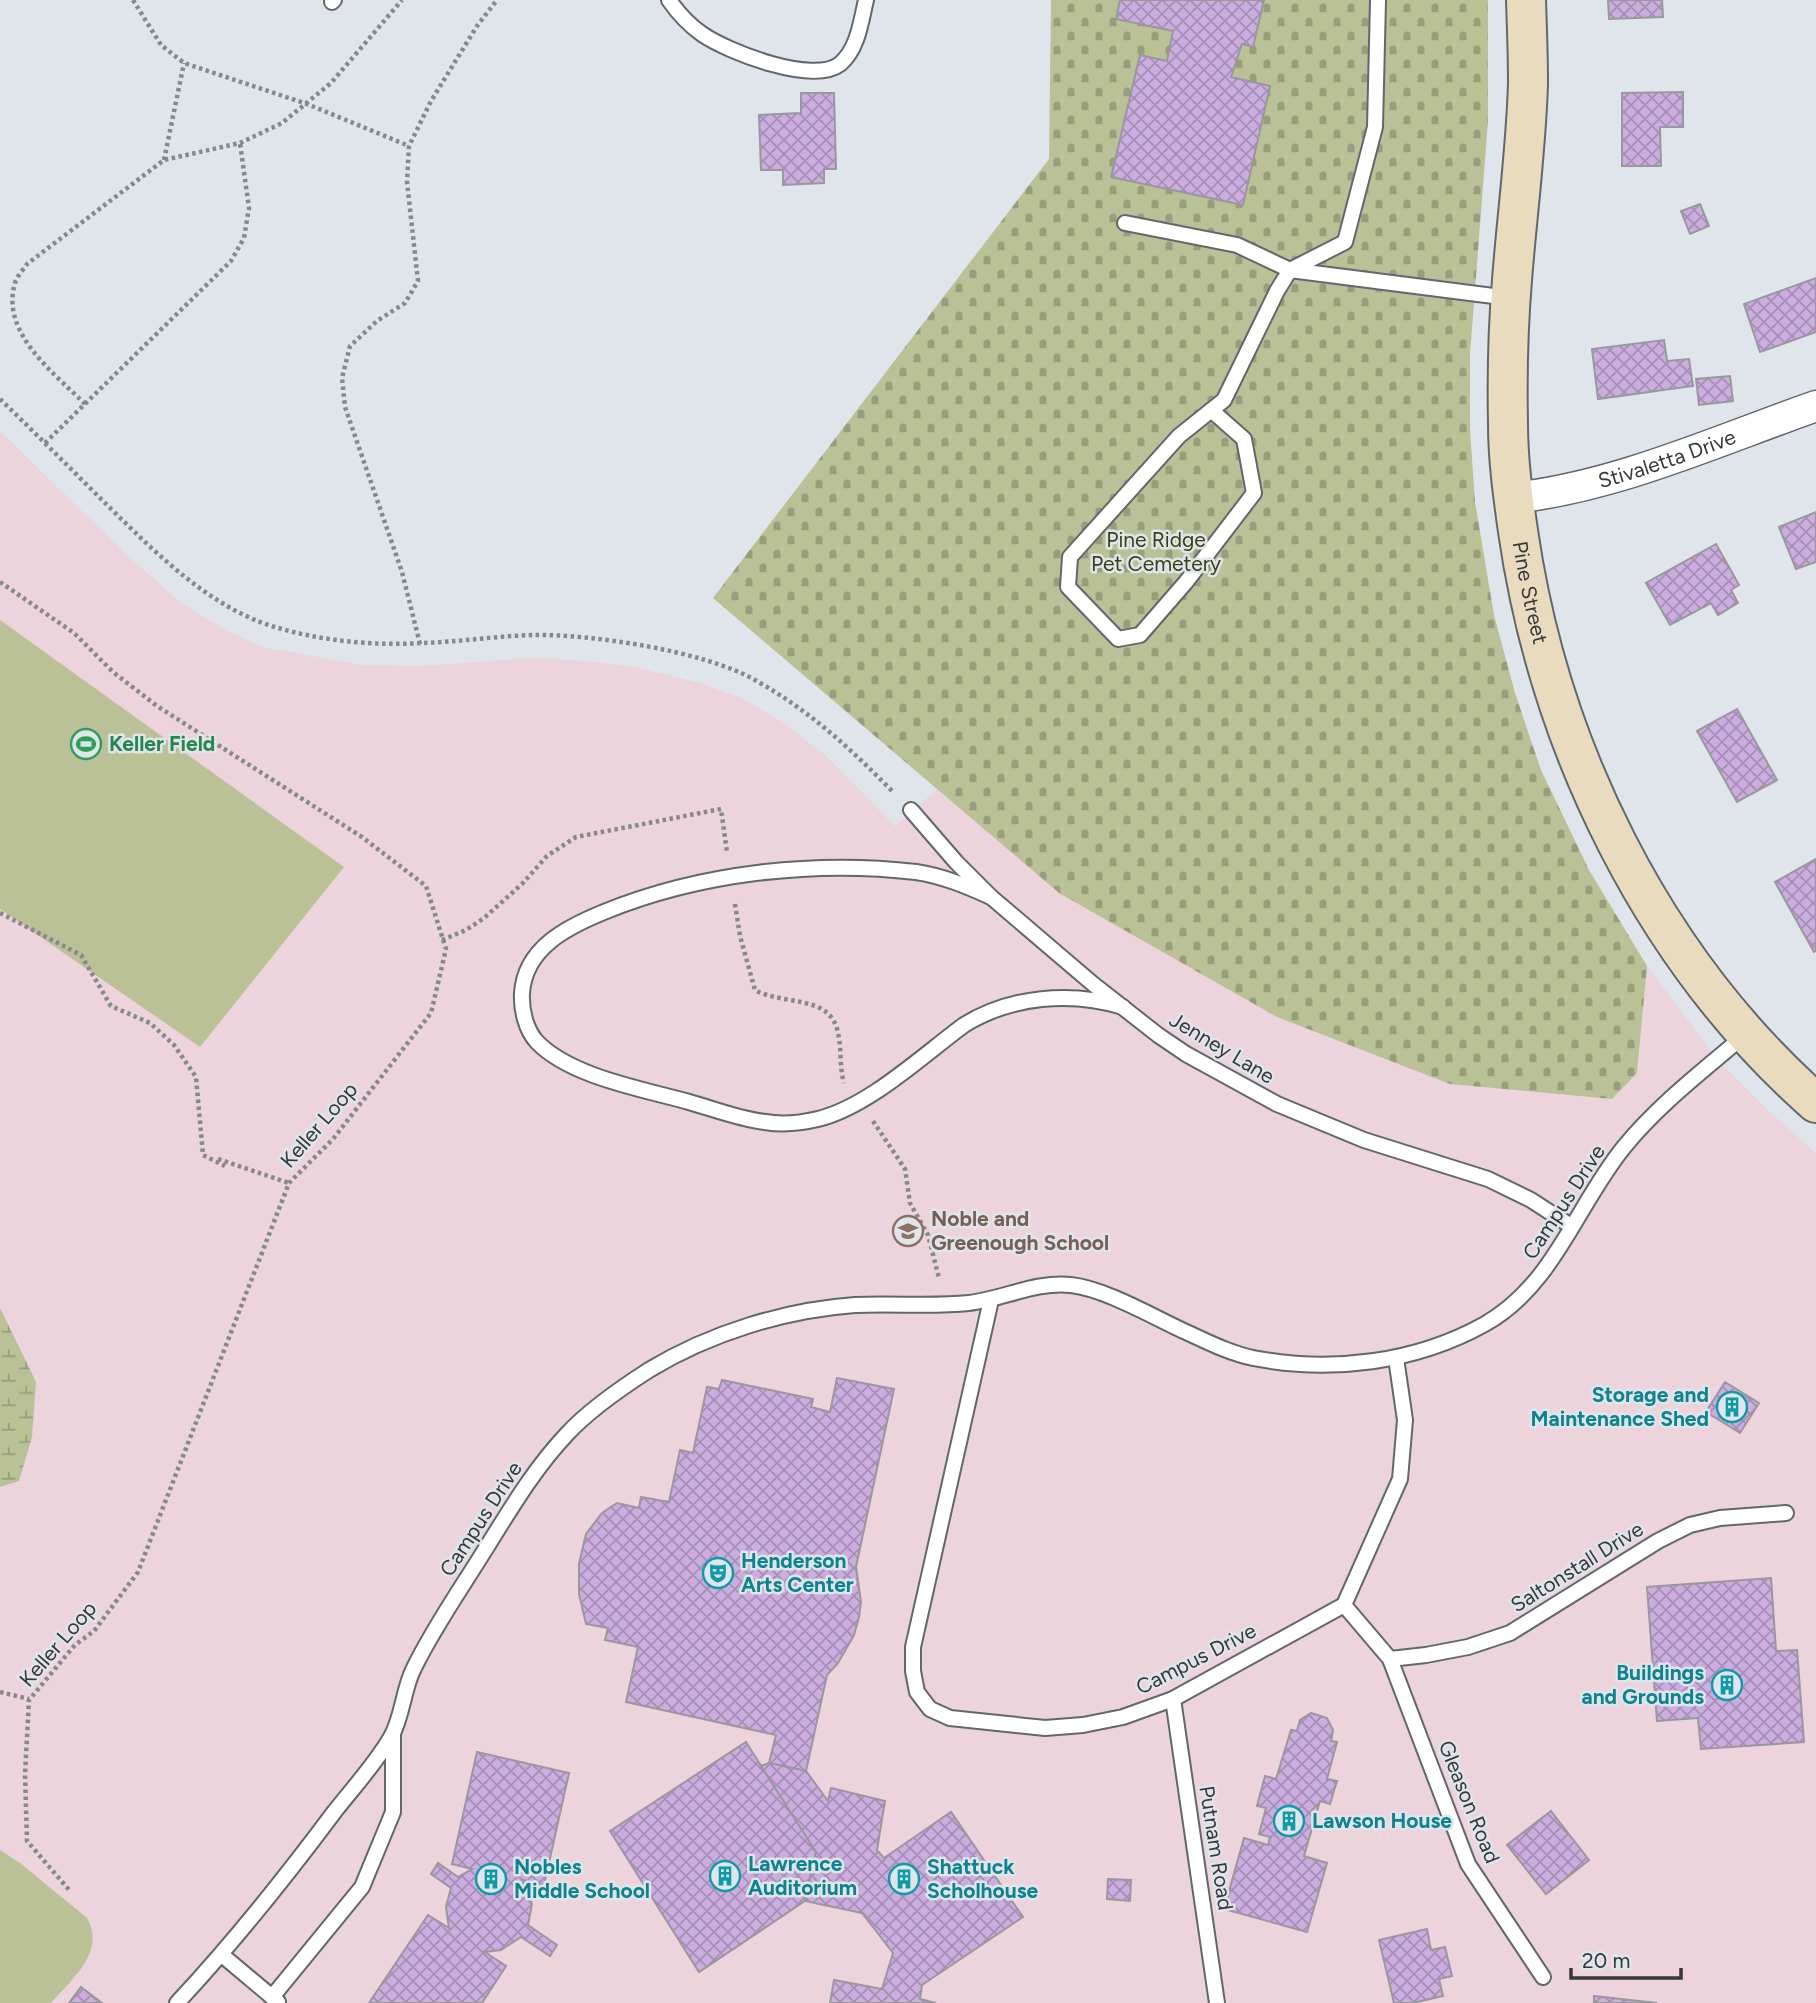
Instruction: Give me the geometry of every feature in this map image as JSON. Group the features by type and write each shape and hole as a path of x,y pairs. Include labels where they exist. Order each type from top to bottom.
{"street":[{"name":"Pine Street","path":"1526,0 1526,123 1511,298 1508,428 1513,498 1531,607 1551,682 1577,756 1640,884 1701,977 1746,1034 1816,1103"},
{"name":"Stivaletta Drive","path":"1513,498 1593,484 1816,406"}],"lane":[{"path":"668,0 689,24 704,36 757,59 809,71 824,71 837,66 846,58 857,36 866,0"},
{"path":"1211,410 1244,439 1254,493 1186,582 1140,635 1118,639 1068,587 1070,557 1179,436 1211,410 1224,400 1290,270 1345,242 1375,127 1378,0"},
{"path":"1125,223 1237,245 1290,270 1511,298"},
{"name":"Jenney Lane","path":"911,810 990,897 1123,1007 1186,1054 1277,1104 1364,1140 1510,1188 1572,1226"},
{"path":"990,897 944,878 890,870 824,869 786,872 676,887 593,917 553,938 531,964 524,979 522,1005 525,1019 537,1042 562,1060 579,1068 604,1078 747,1119 784,1124 804,1122 840,1112 878,1090 964,1025 1010,1005 1062,997 1083,997 1123,1007"},
{"name":"Campus Drive","path":"177,2003 222,1955 280,1885 393,1734 411,1672 533,1474 570,1430 650,1370 691,1349 772,1319 813,1310 885,1304 932,1306 992,1300 1041,1286 1067,1284 1092,1289 1226,1350 1252,1358 1313,1364 1351,1364 1396,1358 1448,1342 1509,1309 1540,1279 1606,1172 1638,1131 1658,1109 1746,1034"},
{"name":"Campus Drive","path":"992,1300 913,1647 913,1671 917,1692 930,1709 950,1718 1045,1728 1083,1725 1123,1717 1173,1699 1344,1605"},
{"path":"1344,1605 1400,1479 1405,1420 1396,1358"},
{"name":"Saltonstall Drive","path":"1390,1658 1468,1647 1510,1633 1658,1541 1690,1525 1720,1518 1786,1513"},
{"name":"Gleason Road","path":"1344,1605 1390,1658 1468,1864 1543,1977"},
{"name":"Putnam Road","path":"1173,1699 1217,2003"},
{"path":"222,1955 276,2000 362,1886 393,1812 393,1734"}],"path":[{"path":"133,0 161,45 184,62 307,104 409,146"},
{"path":"85,404 30,349 17,327 13,307 15,283 27,264 164,160 240,144 282,123 331,83 402,0"},
{"path":"420,644 402,572 345,407 342,378 350,346 377,321 405,303 418,281 407,182 409,146 431,101 477,26 497,0"},
{"path":"164,160 184,62"},
{"path":"45,443 231,261 244,238 249,208 240,144"},
{"path":"0,399 143,540 193,584 273,627 366,643 420,644 534,635 639,645 707,661 752,678 794,704 840,738 911,810"},
{"name":"Keller Loop","path":"0,582 74,633 113,672 158,706 362,837 426,886 446,949 431,1013 333,1139 289,1183 138,1572 94,1631 75,1645 29,1700 25,1774 27,1840 70,1891"},
{"path":"442,940 466,930 484,918 522,884 547,856 576,837 721,809 728,860"},
{"path":"735,904 740,936 755,990 768,997 822,1008 834,1018 839,1035 840,1070 846,1087"},
{"path":"0,913 81,955 111,1006 150,1023 174,1045 196,1077 203,1155"},
{"path":"872,1120 905,1169 910,1203 928,1235 939,1278"},
{"path":"203,1155 225,1166"},
{"path":"203,1155 289,1183"},
{"path":"0,1692 29,1700"}],"shaded area":[{"name":"Noble and Greenough School","path":"0,431 128,556 180,602 227,631 266,648 364,665 421,666 534,658 585,661 635,667 700,683 742,698 782,722 825,755 895,826 938,789 1059,893 1637,1073 1647,966 1717,1059 1816,1153 1816,2003 0,2003 0,1487 19,1481 5,1322 0,1308"}],"green space":[{"name":"Pine Ridge Pet Cemetery","path":"1051,0 1488,0 1488,121 1470,354 1470,430 1475,502 1494,615 1515,693 1541,770 1589,870 1647,966 1637,1073 1612,1099 1450,1084 1277,1017 1059,893 713,598 1049,159"},
{"name":"Keller Field","path":"0,620 344,867 200,1047 0,909"},
{"path":"0,1308 36,1382 32,1437 19,1481 0,1487"},
{"path":"0,1850 87,1918 92,1930 92,1942 84,1964 51,2003 0,2003"}],"building":[{"path":"1120,0 1264,0 1253,47 1242,44 1231,77 1270,86 1243,205 1111,177 1140,55 1167,61 1173,31 1116,19"},
{"path":"1608,0 1662,0 1663,17 1609,19"},
{"path":"1683,92 1683,127 1660,127 1661,166 1622,166 1622,93"},
{"path":"801,93 834,93 836,169 824,169 824,183 783,185 783,170 761,170 759,115 801,113"},
{"path":"1700,204 1709,226 1690,234 1681,211"},
{"path":"1816,278 1816,332 1760,352 1744,304"},
{"path":"1664,340 1667,361 1689,359 1693,386 1598,399 1592,349"},
{"path":"1730,376 1733,401 1699,405 1696,379"},
{"path":"1816,512 1816,562 1796,569 1779,527"},
{"path":"1716,544 1739,585 1731,590 1738,603 1718,615 1711,603 1670,625 1646,583"},
{"path":"1737,709 1777,780 1737,802 1697,731"},
{"path":"1816,859 1816,951 1814,952 1775,882"},
{"name":"Henderson Arts Center","path":"837,1378 894,1389 856,1567 861,1602 859,1617 854,1635 838,1663 827,1675 806,1771 769,1763 776,1735 626,1702 638,1647 605,1640 608,1628 586,1624 579,1594 579,1564 586,1534 602,1513 617,1503 639,1508 641,1497 669,1502 680,1450 693,1453 707,1387 719,1389 722,1380 813,1399 811,1407 830,1412"},
{"name":"Storage and Maintenance Shed","path":"1725,1382 1759,1403 1740,1433 1706,1412"},
{"name":"Buildings and Grounds","path":"1771,1578 1776,1651 1797,1650 1804,1742 1701,1749 1698,1718 1657,1721 1647,1587"},
{"name":"Lawson House","path":"1311,1713 1327,1718 1333,1730 1331,1741 1337,1742 1327,1779 1337,1781 1330,1804 1320,1801 1304,1856 1327,1863 1307,1932 1224,1909 1244,1838 1268,1845 1270,1837 1259,1834 1266,1808 1257,1806 1265,1776 1276,1779 1291,1730 1297,1731 1300,1720"},
{"name":"Lawrence Auditorium","path":"746,1742 816,1852 805,1901 699,1972 610,1831"},
{"name":"Nobles Middle School","path":"477,1752 569,1773 544,1885 523,1880 532,1904 528,1925 557,1945 550,1956 521,1937 501,1950 485,1952 506,1966 482,2003 369,2003 428,1915 449,1928 446,1907 451,1888 431,1874 438,1863 458,1877 472,1869 452,1864"},
{"name":"Shattuck Scholhouse","path":"769,1763 806,1771 828,1801 831,1788 885,1801 877,1850 884,1858 951,1812 1023,1917 922,1985 920,1999 936,2003 830,2003 834,1980 882,1989 893,1953 862,1913 805,1901 816,1852 761,1766"},
{"path":"1551,1811 1589,1860 1546,1894 1507,1845"},
{"path":"1108,1879 1131,1880 1130,1901 1107,1899"},
{"path":"1427,1929 1431,1950 1445,1947 1452,1976 1439,1979 1443,1996 1413,2003 1394,2003 1379,1940"},
{"path":"81,1987 102,2003 69,2003"},
{"path":"1594,1996 1657,2003 1594,2003"}],"place":[{"name":"Keller Field","path":"86,744"},
{"name":"Noble and Greenough School","path":"908,1231"},
{"name":"Storage and Maintenance Shed","path":"1732,1407"},
{"name":"Henderson Arts Center","path":"718,1573"},
{"name":"Buildings and Grounds","path":"1727,1685"},
{"name":"Lawson House","path":"1289,1821"},
{"name":"Lawrence Auditorium","path":"725,1876"},
{"name":"Nobles Middle School","path":"491,1879"},
{"name":"Shattuck Scholhouse","path":"904,1879"}]}
